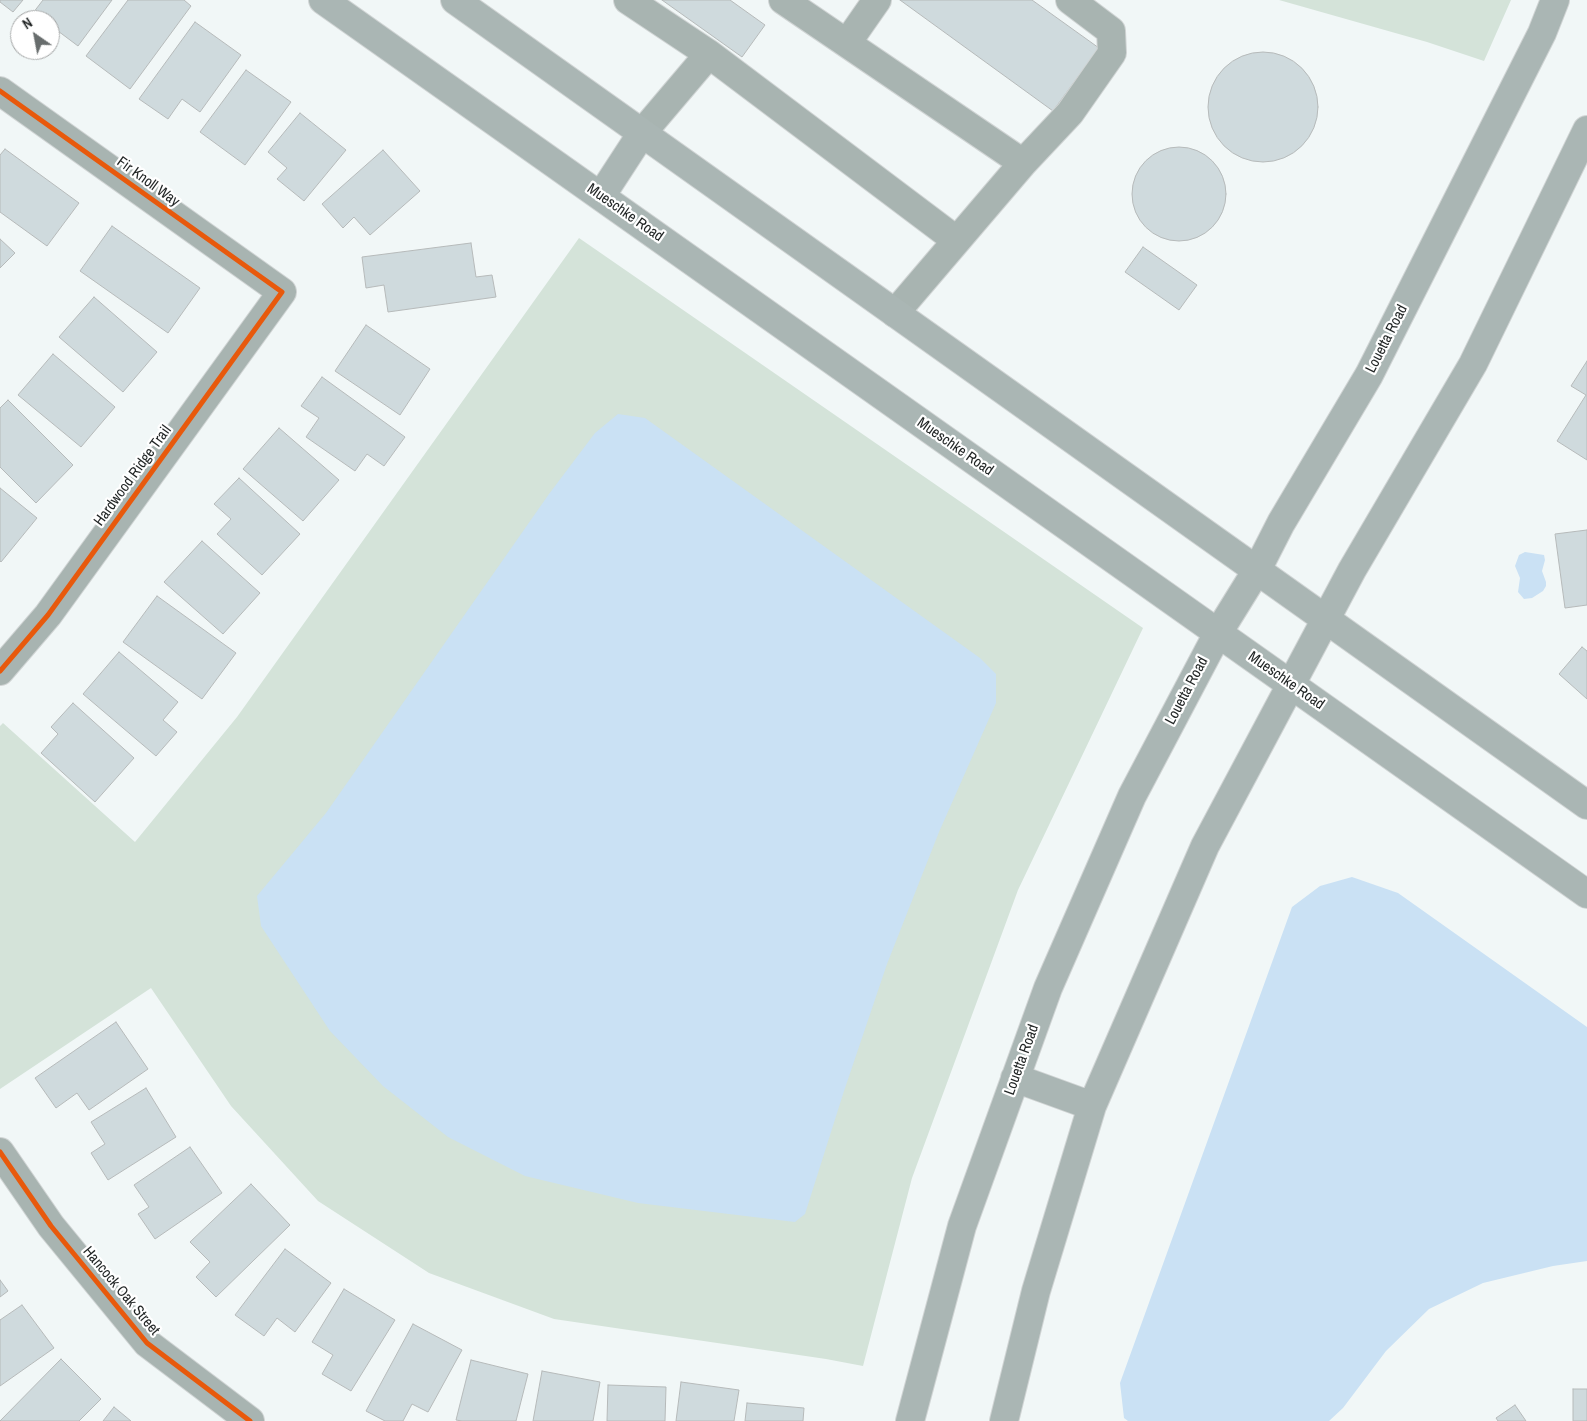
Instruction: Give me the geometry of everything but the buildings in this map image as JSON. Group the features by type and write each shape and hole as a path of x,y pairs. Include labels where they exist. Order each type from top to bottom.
{"main road":[{"name":"Mueschke Road","path":"324,0 1587,894"},
{"name":"Louetta Road","path":"910,1421 962,1226 1048,988 1132,796 1218,633 1257,570 1281,523 1369,375 1542,33 1555,0"},
{"path":"458,1 1587,805"},
{"path":"1004,1421 1036,1291 1092,1106 1205,846 1352,570 1473,364 1587,130"},
{"path":"601,196 642,133"},
{"path":"1015,1078 1092,1106"}],"street":[{"path":"628,0 709,54 956,240"},
{"path":"784,0 1023,163"},
{"path":"847,43 877,0"},
{"path":"895,313 1023,163 1070,113 1112,53 1111,31 1070,0"},
{"path":"642,133 709,54"},
{"name":"Fir Knoll Way","path":"0,91 282,292"},
{"name":"Hardwood Ridge Trail","path":"0,671 48,615 282,292"},
{"name":"Hancock Oak Street","path":"0,1152 51,1226 147,1343 250,1421"}],"shaded area":[{"path":"1279,0 1511,0 1484,61 1427,42"},
{"path":"579,238 1143,628 1018,890 912,1178 863,1366 554,1319 429,1273 318,1201 231,1106 151,988 0,1089 0,726 3,723 135,842 237,717"}],"water":[{"path":"618,414 645,418 980,658 996,674 996,703 939,832 887,964 805,1214 795,1222 638,1203 525,1176 448,1137 383,1086 330,1031 261,926 257,896 326,813 549,494 595,433"},
{"path":"1525,552 1544,555 1545,560 1542,571 1546,586 1543,591 1532,598 1524,599 1518,592 1520,578 1515,566 1519,555"},
{"path":"1352,877 1398,893 1587,1027 1587,1261 1553,1266 1483,1283 1429,1309 1386,1351 1343,1408 1329,1421 1128,1421 1124,1418 1120,1383 1292,907 1320,886"}],"cycle path":[{"path":"0,91 282,292 48,615 0,671"},
{"path":"0,1152 51,1226 147,1343 250,1421"}]}
